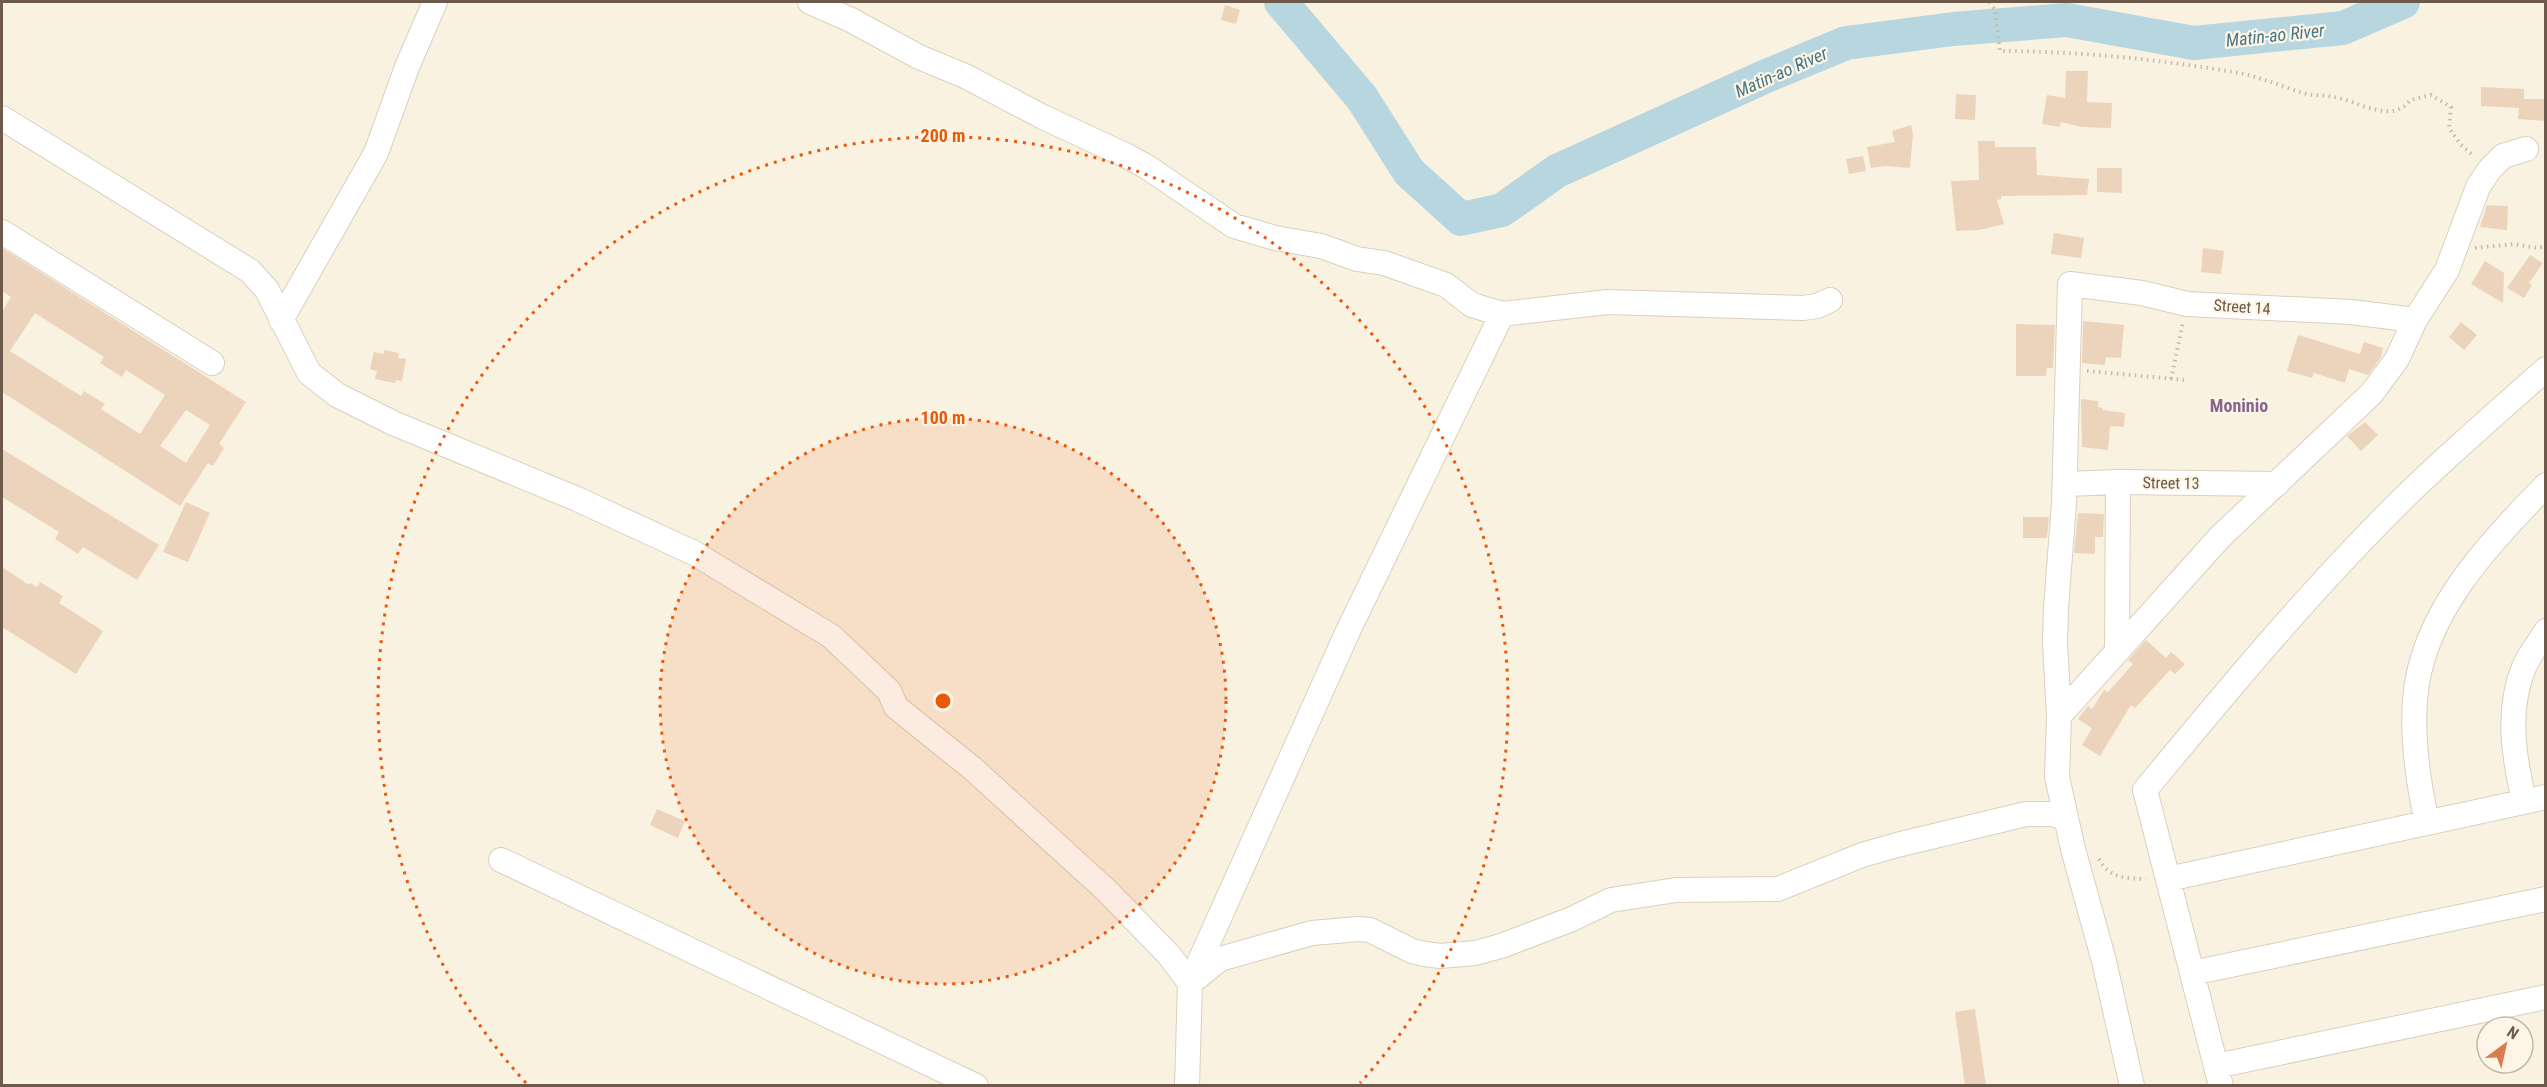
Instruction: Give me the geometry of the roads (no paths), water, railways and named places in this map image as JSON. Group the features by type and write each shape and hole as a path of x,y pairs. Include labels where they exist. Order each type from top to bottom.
{"street":[{"path":"281,320 376,153 407,67 435,2"},
{"path":"810,2 851,20 919,57 965,76 1042,117 1127,156 1234,226 1275,238 1321,246 1356,259 1384,263 1446,285 1472,305 1502,314 1608,302 1803,308 1817,306 1830,300"},
{"path":"2,118 250,271 267,290 309,373 321,384 353,404 577,499 694,553 831,636 889,691 896,707 972,768 1106,890 1169,955 1190,983"},
{"path":"2059,716 2220,537 2372,393 2397,359 2415,320 2438,286 2454,253 2478,187 2490,169 2503,156 2526,149"},
{"path":"2,232 212,363"},
{"name":"Street 14","path":"2065,484 2070,284 2142,293 2187,304 2351,312 2415,320"},
{"path":"1187,1086 1190,983 1348,631 1502,314"},
{"path":"2546,369 2414,488 2332,573 2145,789 2218,1076 2546,997"},
{"path":"2117,650 2118,482"},
{"name":"Street 13","path":"2065,484 2118,482 2277,484"},
{"path":"2065,484 2055,643 2059,716 2057,777 2104,961 2132,1086"},
{"path":"2427,822 2419,784 2415,741 2415,698 2426,646 2450,600 2492,541 2546,485"},
{"path":"2168,879 2535,799 2514,758 2513,712 2524,667 2546,631"},
{"path":"1190,983 1220,960 1312,933 1370,930 1412,951 1425,954 1440,956 1475,954 1572,919 1611,900 1676,890 1778,890 1862,855 1907,843 2026,814 2053,814 2066,819"},
{"path":"501,860 976,1086"},
{"path":"2192,973 2546,899"}],"waterway":[{"name":"Matin-ao River","path":"1281,2 1362,98 1409,172 1461,219 1502,210 1557,171 1764,77 1846,43 1953,29 2067,20 2194,43 2343,28 2403,2"}],"district":[{"name":"Moninio","path":"2239,405"}]}
